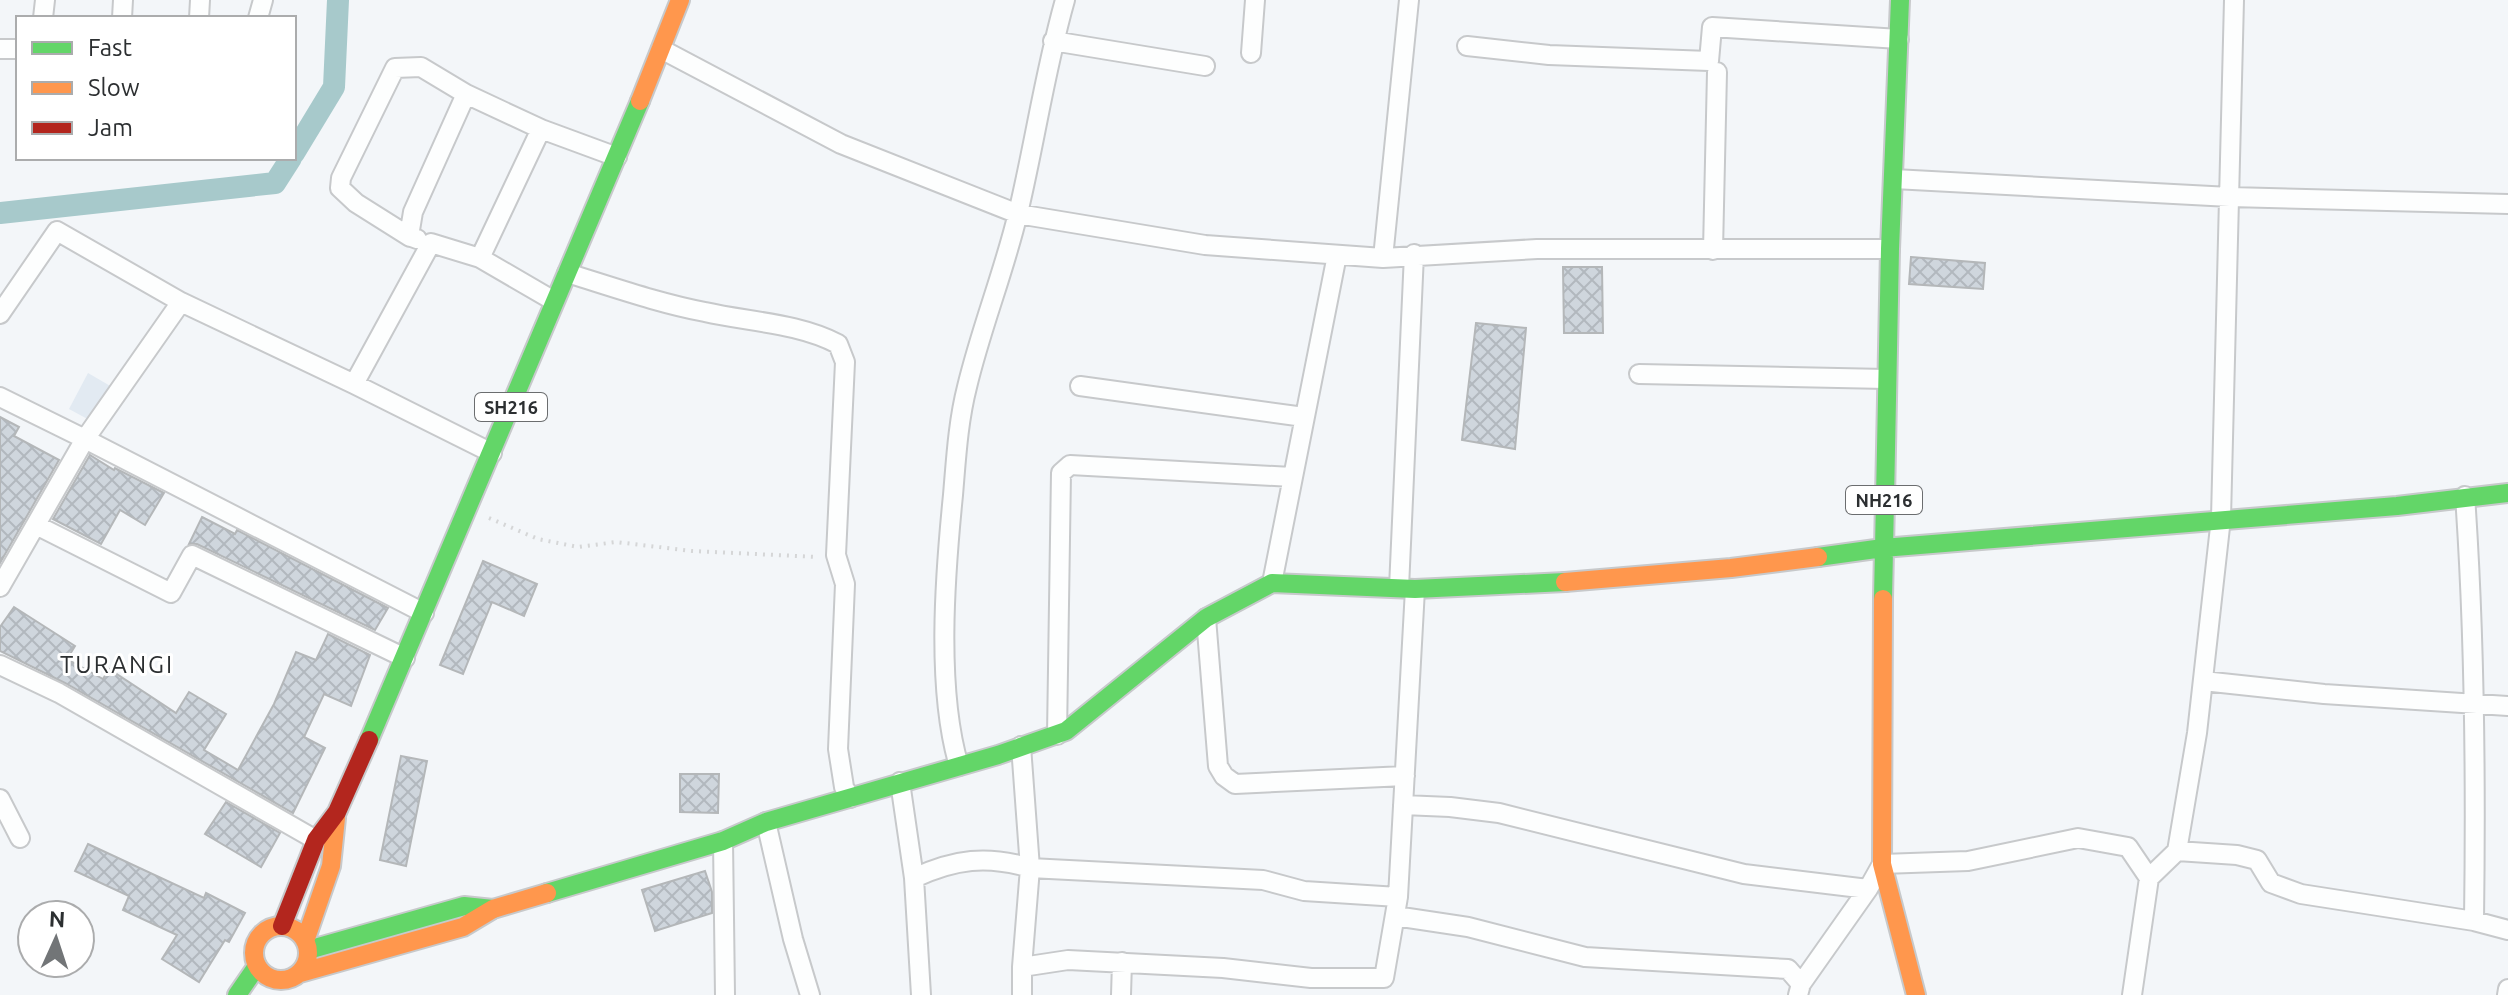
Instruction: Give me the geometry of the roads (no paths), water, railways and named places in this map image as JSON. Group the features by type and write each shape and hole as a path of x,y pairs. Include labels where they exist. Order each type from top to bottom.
{"main road":[{"name":"SH216","path":"282,926 316,840 337,812 405,658 617,157 680,0"},
{"name":"NH216","path":"1900,0 1886,379 1882,864 1916,995"},
{"path":"284,995 297,975 308,958 306,945 295,930 282,926 268,929 257,939 253,952 257,966 266,976 280,980 297,975 463,927 493,909 723,841 766,822 1057,735 1066,731 1206,618 1272,583 1407,589 1597,580 1731,568 1883,548 2397,506 2508,493"},
{"name":"SH216","path":"306,945 331,866 337,812"},
{"path":"306,945 464,906 493,909"},
{"path":"237,995 257,966"}],"street":[{"path":"959,766 950,738 946,673 946,560 956,458 966,389 1018,214 1053,41 1065,0"},
{"path":"1251,53 1255,0"},
{"path":"1383,258 1409,0"},
{"path":"2132,995 2149,878 2177,851 2203,681 2221,518 2234,0"},
{"path":"1467,46 1549,55 1709,61 1712,27 1899,39"},
{"path":"1053,41 1205,66"},
{"path":"661,49 841,144 1018,214 1205,245 1383,258 1537,249 1890,249"},
{"path":"554,301 480,258 410,237 356,203 340,188 341,178 395,68 421,67 466,94 541,129 617,157"},
{"path":"1713,250 1717,72"},
{"path":"410,237 413,212 466,94"},
{"path":"480,258 541,129"},
{"path":"1894,179 2230,197 2508,204"},
{"path":"0,314 57,231 181,302 492,453"},
{"path":"354,384 431,243"},
{"path":"1022,967 1068,960 1122,962 1223,968 1384,987 1398,897 1405,776 1414,254"},
{"path":"1272,583 1337,255"},
{"path":"567,273 648,299 779,325 838,344 845,362 836,555 845,584 838,749 844,787 850,798"},
{"path":"0,587 85,439 181,302"},
{"path":"1639,374 1886,379"},
{"path":"1080,386 1304,417"},
{"path":"0,397 424,613"},
{"path":"1057,735 1061,473 1070,465 1292,477"},
{"path":"2465,496 2475,705 2474,921"},
{"path":"36,525 171,593 192,555 405,658"},
{"path":"1206,618 1218,766 1224,776 1235,784 1405,776"},
{"path":"0,665 59,693 316,840"},
{"path":"2203,681 2324,694 2508,706"},
{"path":"1021,746 1030,868 1022,995"},
{"path":"900,782 914,878 921,995"},
{"path":"0,799 20,838"},
{"path":"1403,805 1499,813 1744,874 1868,889"},
{"path":"766,822 793,939 810,995"},
{"path":"1395,916 1468,927 1585,957 1788,969 1800,990 1882,864 1968,861 2078,838 2128,847 2149,878"},
{"path":"723,841 725,995"},
{"path":"2177,851 2237,855 2257,860 2271,883 2301,894 2474,921 2508,930"},
{"path":"914,878 946,863 1003,860 1030,868 1263,880 1304,891 1398,897"},
{"path":"1121,995 1122,962"},
{"path":"2507,995 2508,989"}],"waterway":[{"path":"296,150 334,87 338,0"},
{"path":"0,213 275,183 290,160"}],"district":[{"name":"TURANGI","path":"117,664"}]}
